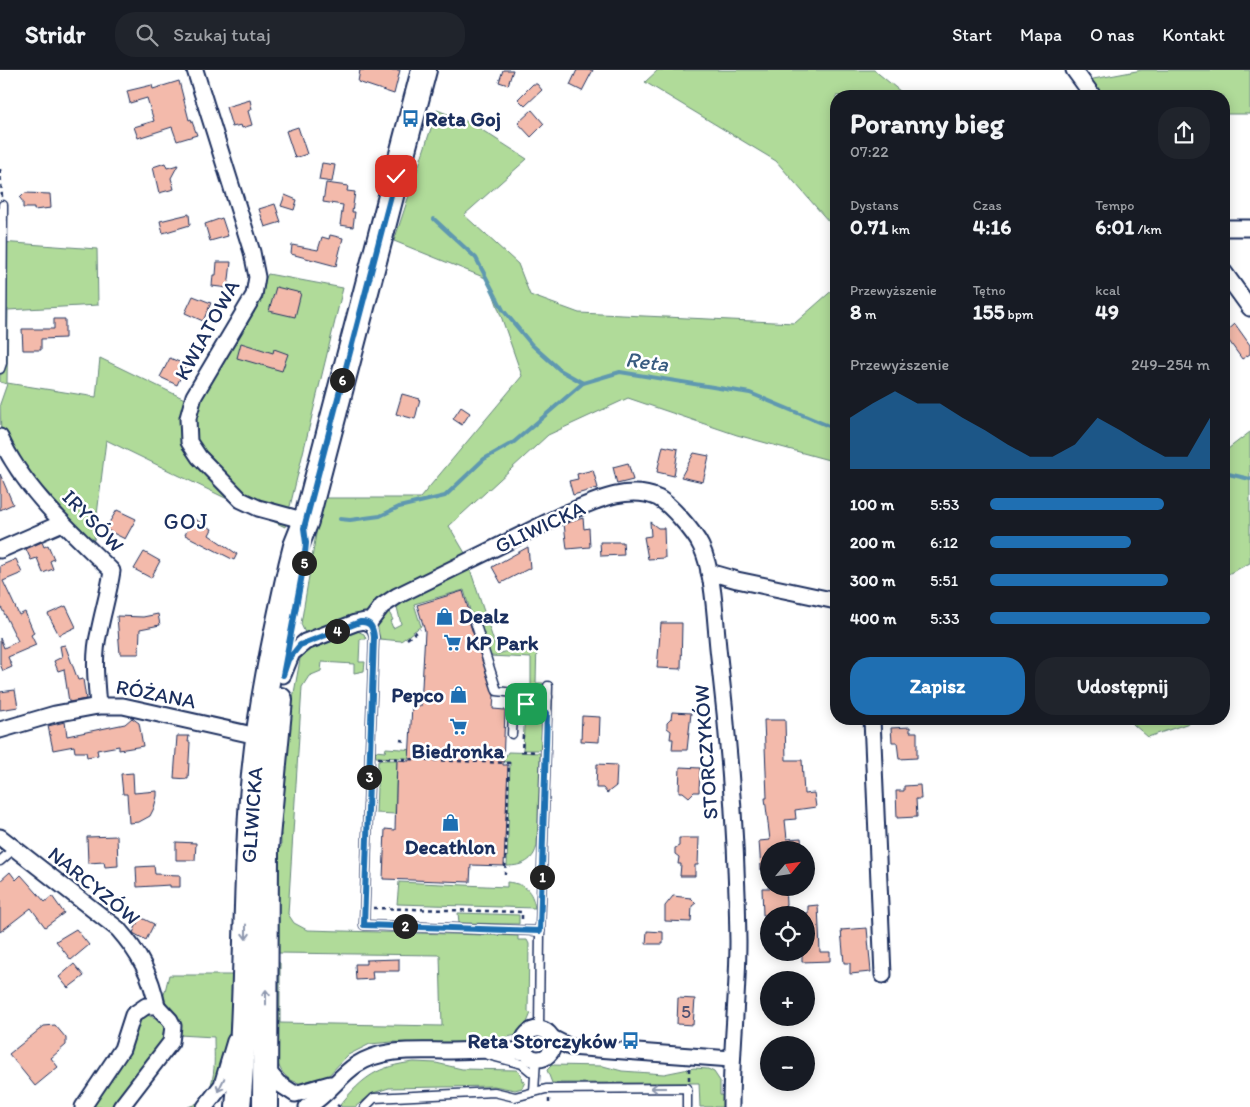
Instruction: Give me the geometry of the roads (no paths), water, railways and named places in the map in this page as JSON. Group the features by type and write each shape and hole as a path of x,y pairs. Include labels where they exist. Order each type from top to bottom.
{"main road":[{"name":"GLIWICKA","path":"238,1107 244,1011 246,897 285,590 296,546 305,525 424,70"},
{"name":"GLIWICKA","path":"265,1107 266,738 283,675 304,564 305,525"}],"street":[{"name":"KWIATOWA","path":"195,70 241,216 257,277 254,295 194,396 188,418 189,442 199,457 241,500 305,525"},
{"path":"1074,70 1089,90"},
{"path":"1230,228 1250,228"},
{"path":"1230,280 1250,308"},
{"name":"IRYSÓW","path":"0,437 8,454 62,523 112,571 108,598 98,633 95,670 98,706"},
{"name":"GLIWICKA","path":"283,675 292,653 305,642 355,623 365,621 368,623 382,606 397,596 564,514 593,502 624,494 638,492 660,499 690,528 701,546 709,572"},
{"path":"0,550 62,523"},
{"path":"709,572 737,580 830,600"},
{"name":"STORCZYKÓW","path":"709,572 725,706 735,861 738,941 730,1107"},
{"name":"RÓŻANA","path":"0,730 55,714 98,706 123,706 266,738"},
{"path":"872,725 883,974"},
{"name":"NARCYZÓW","path":"0,837 118,930 131,943 148,972 157,1006 170,1020 172,1026 171,1042 120,1107"},
{"path":"83,1107 122,1049 133,1015 146,1006 157,1006"},
{"path":"205,1107 222,1085 244,1011"},
{"path":"307,1107 338,1080 367,1059 390,1052 529,1050 546,1056 551,1045 548,1032 539,1028 529,1031 529,1050"},
{"path":"551,1045 731,1059"},
{"path":"266,1069 278,1083 295,1094 338,1080"},
{"path":"334,1106 338,1080"}],"lane":[{"path":"0,369 2,364 3,316 3,206"},
{"path":"474,619 497,691 548,696"},
{"path":"368,623 373,629 374,637 364,925 540,931"},
{"path":"539,1028 540,931 548,686"},
{"path":"512,734 514,693"},
{"path":"0,861 14,849"},
{"path":"475,1050 522,1064 534,1074"},
{"path":"529,1050 534,1074 534,1092"},
{"path":"365,1107 374,1098 494,1092 515,1097 534,1092 564,1089 687,1088 687,1107"}],"waterway":[{"name":"Reta","path":"434,219 476,258 503,310 532,345 560,370 583,383 620,372 750,393 830,426"},
{"path":"340,519 350,520 380,516 399,507 445,496 484,459 514,442 583,383"},
{"name":"Reta","path":"1230,474 1250,479"}],"place":[{"name":"Reta Goj","path":"411,119"},
{"name":"Dealz","path":"445,616"},
{"name":"KP Park","path":"452,643"},
{"name":"Pepco","path":"458,695"},
{"name":"Biedronka","path":"458,726"},
{"name":"Decathlon","path":"450,822"},
{"name":"Reta Storczyków","path":"631,1041"}],"district":[{"name":"GOJ","path":"186,521"}]}
